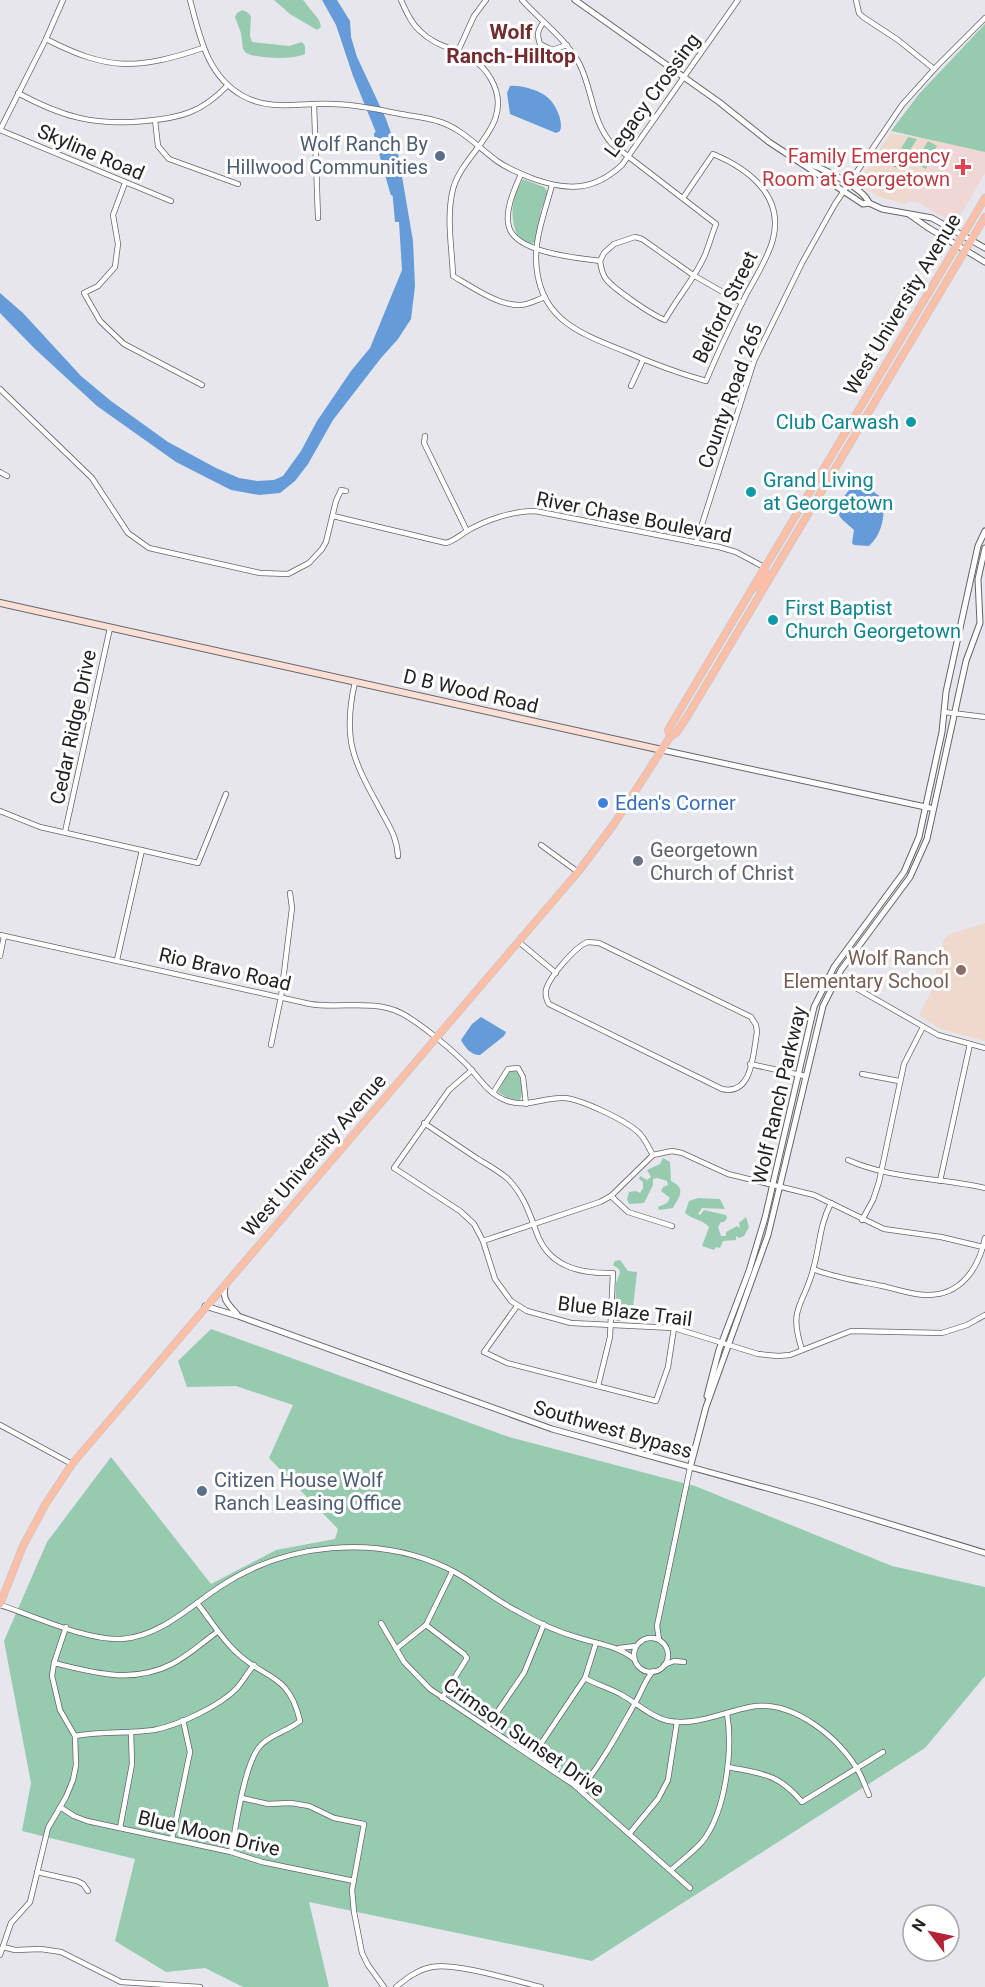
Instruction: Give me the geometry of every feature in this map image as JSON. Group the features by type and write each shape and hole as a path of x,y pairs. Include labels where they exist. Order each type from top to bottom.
{"main road":[{"name":"West University Avenue","path":"670,737 668,730 985,198"},
{"name":"West University Avenue","path":"0,1605 23,1546 45,1505 72,1464 226,1281 519,942 578,872 614,824 670,737 677,732 690,712 985,218"},
{"path":"788,548 787,536 796,516"},
{"path":"756,600 765,573 764,567"},
{"name":"D B Wood Road","path":"0,604 662,750"}],"street":[{"path":"0,130 63,0"},
{"name":"Legacy Crossing","path":"190,0 203,48 216,73 227,86 249,99 284,106 355,105 435,120 447,124 499,162 521,174 566,188 593,184 616,171 629,157 737,1"},
{"path":"401,0 411,21 419,31 438,44 458,51 483,66 493,82 496,94 496,115 489,133 463,168 453,188 450,208 453,276 468,286 508,304 524,305 545,297"},
{"path":"458,51 474,16 486,0"},
{"path":"522,0 567,45 584,74 597,123 612,144 716,224 705,254 693,275 665,320 607,281 600,261 608,248 634,237 645,240 693,275 742,303"},
{"path":"575,0 685,77 769,142 863,204 869,203 882,209 932,218 985,248"},
{"path":"856,0 859,13 863,17 898,40 934,69"},
{"name":"County Road 265","path":"696,543 754,361 802,263 843,191 902,105 985,18"},
{"path":"543,23 537,36 540,44 552,50 558,50 567,45"},
{"path":"46,39 84,57 124,64 152,62 203,48"},
{"path":"18,93 55,112 93,122 120,124 189,114 215,99 227,86"},
{"path":"314,104 318,218"},
{"path":"155,120 158,146 169,159 238,184"},
{"name":"Skyline Road","path":"0,130 171,201"},
{"name":"Belford Street","path":"552,185 537,249 538,272 545,297 562,320 582,334 643,360 706,381 769,250 775,226 774,214 771,201 758,181 728,160 713,154 683,198"},
{"path":"801,162 822,169 848,184 867,197 869,203"},
{"path":"521,174 513,192 508,215 509,229 520,242 537,249 600,261"},
{"path":"125,183 113,215 118,244 115,267 98,286 84,293 100,321 124,344 202,385"},
{"path":"909,214 985,262"},
{"path":"632,386 643,360"},
{"path":"0,389 92,478 128,533 150,548 260,573 288,574 302,568 318,554 326,542 336,501 341,490 346,491"},
{"path":"425,436 424,443 467,531"},
{"path":"0,471 7,476"},
{"name":"River Chase Boulevard","path":"333,516 437,541 450,542 467,531 514,513 535,511 736,552 764,567"},
{"name":"Wolf Ranch Parkway","path":"706,1407 708,1390 722,1342 756,1248 774,1185 811,1015 830,973 903,872 919,837 942,732 946,692 978,546 985,531"},
{"name":"Wolf Ranch Parkway","path":"659,1640 657,1626 690,1468 706,1407 765,1246 820,1013 837,977 910,877 925,846 966,662 980,623 978,579 985,548"},
{"name":"Cedar Ridge Drive","path":"65,832 110,628"},
{"path":"355,682 348,731 352,750 397,842 398,856"},
{"path":"944,712 985,717"},
{"name":"D B Wood Road","path":"662,750 934,809"},
{"path":"0,811 33,825 198,863 226,794"},
{"path":"541,845 578,872"},
{"path":"117,960 142,850"},
{"path":"271,1045 281,998 292,908 290,893"},
{"path":"0,956 2,935"},
{"name":"Rio Bravo Road","path":"2,935 321,1006 363,1006 390,1009 412,1020 436,1039 472,1070 493,1093"},
{"path":"592,941 751,1017 757,1032 747,1080 740,1087 727,1090 716,1086 552,1006 547,1000 546,992 556,973 583,944 592,941"},
{"path":"519,942 556,973"},
{"path":"830,973 923,1027 949,1039 985,1048"},
{"path":"862,1220 877,1191 899,1081 907,1056 923,1027"},
{"path":"940,1181 970,1044"},
{"path":"750,1065 805,1076"},
{"path":"526,1104 523,1077 518,1068 508,1070 493,1093 506,1101 526,1104 564,1098 584,1102 636,1130 643,1137 653,1155"},
{"path":"472,1070 449,1090 424,1123 508,1179 526,1203 542,1244 559,1263 567,1268 584,1272 613,1273 610,1337 598,1386"},
{"path":"862,1074 899,1081"},
{"name":"Blue Blaze Trail","path":"424,1123 394,1168 465,1215 474,1224 483,1241 499,1287 517,1306 526,1311 571,1323 675,1328 770,1356 790,1355 851,1331 942,1333 967,1325 985,1315"},
{"path":"483,1241 590,1206 611,1196 653,1155 666,1151 682,1153 720,1171 809,1193 889,1231 935,1236 983,1247"},
{"path":"848,1160 940,1181 985,1188"},
{"path":"611,1196 628,1212 672,1226"},
{"path":"802,1350 797,1336 796,1316 799,1302 813,1269 821,1227 831,1203"},
{"path":"813,1269 917,1294 931,1295 951,1290 966,1279 976,1266 985,1238"},
{"path":"226,1281 224,1296 238,1316"},
{"name":"Southwest Bypass","path":"206,1306 552,1429 855,1513 985,1553"},
{"path":"517,1306 484,1352 507,1363 656,1401 668,1367 675,1328"},
{"path":"0,1425 72,1464"},
{"path":"0,1605 103,1638 133,1637 161,1628 221,1586 250,1570 276,1560 309,1551 338,1548 370,1549 422,1559 452,1572 516,1611 544,1624 571,1636 616,1648 634,1659 640,1668 644,1683"},
{"path":"396,1649 426,1625 452,1572"},
{"path":"197,1603 217,1632 237,1654 285,1685 296,1703 300,1721 268,1738 259,1747 251,1761 231,1852"},
{"name":"Crimson Sunset Drive","path":"381,1623 415,1675 442,1698 580,1790 690,1888"},
{"path":"487,1727 524,1673 544,1624"},
{"path":"426,1625 467,1658 442,1698"},
{"path":"616,1648 636,1646 657,1626"},
{"path":"0,1955 11,1923 30,1902 48,1828 73,1780 76,1765 75,1736 60,1710 54,1693 52,1676 66,1627"},
{"path":"54,1663 117,1676 134,1675 173,1664 217,1632"},
{"path":"646,1638 659,1640 665,1646 667,1653 664,1665"},
{"path":"532,1757 585,1678 596,1643"},
{"path":"634,1659 636,1646"},
{"path":"640,1668 653,1671 664,1665 681,1662 667,1653"},
{"path":"75,1736 94,1732 153,1730 174,1725 224,1699 238,1687 254,1665"},
{"path":"580,1790 597,1768 653,1671"},
{"path":"585,1678 598,1686 621,1694 666,1721 686,1723 752,1707 779,1707 794,1712 824,1732 844,1752 857,1770 868,1795"},
{"path":"671,1870 702,1842 720,1804 730,1751 728,1713"},
{"path":"172,1839 190,1752 183,1720"},
{"path":"629,1834 658,1799 668,1780 677,1722"},
{"path":"120,1828 132,1764 131,1732"},
{"path":"728,1767 768,1775 789,1787 802,1802 883,1752"},
{"path":"242,1798 268,1804 291,1803 309,1806 334,1818 364,1824 352,1890 354,1912 362,1953 384,1987"},
{"name":"Blue Moon Drive","path":"60,1807 87,1821 354,1881"},
{"path":"37,1872 77,1881 83,1884 88,1891"},
{"path":"3,1947 15,1950 51,1949 61,1952 120,1984 200,1987"},
{"path":"396,1987 424,1968 444,1965 541,1987"},
{"path":"505,1985 506,1978"}],"shaded area":[{"path":"891,133 942,142 906,204 879,197 857,183"},
{"path":"942,142 985,152 985,173 958,219 948,220 919,203 908,201"},
{"name":"Wolf Ranch Elementary School","path":"985,923 985,1041 941,1029 919,1015 931,992 944,939 950,934"}],"green space":[{"path":"274,0 303,0 319,20 321,27 317,30 290,14"},
{"path":"242,10 251,16 252,42 289,46 302,42 305,46 305,54 276,58 259,57 246,53 235,17"},
{"path":"985,24 985,152 891,131 919,94"},
{"path":"908,137 917,139 898,169 891,165"},
{"path":"928,141 937,146 926,169 915,163"},
{"path":"523,179 544,187 548,192 541,210 536,240 532,244 518,238 513,216 514,201"},
{"path":"514,1070 522,1085 519,1101 498,1092 508,1073"},
{"path":"663,1158 670,1162 671,1181 680,1190 673,1208 659,1210 658,1207 667,1203 670,1198 661,1191 668,1185 667,1181 657,1178 653,1179 653,1185 644,1203 629,1204 627,1199 629,1192 640,1193 643,1188 640,1176 647,1180 651,1177 647,1170 660,1164"},
{"path":"698,1198 720,1199 725,1209 702,1208 698,1214 700,1215 704,1210 726,1215 727,1218 718,1227 721,1236 726,1236 726,1232 737,1226 740,1228 739,1223 746,1217 749,1227 744,1236 739,1238 736,1236 736,1240 723,1241 720,1248 716,1247 714,1250 702,1246 709,1227 685,1213 689,1201"},
{"path":"620,1260 628,1271 637,1272 633,1308 637,1315 635,1321 615,1319 616,1283 620,1273 619,1269 613,1265 615,1261"},
{"path":"211,1329 509,1437 695,1486 892,1566 985,1587 985,1676 925,1748 592,1961 309,1902 329,1987 243,1987 205,1968 166,1972 115,1941 135,1859 22,1831 31,1783 4,1641 47,1542 111,1457 211,1584 276,1550 335,1539 338,1529 269,1458 293,1405 236,1386 187,1387 178,1361"}],"water":[{"path":"322,0 337,0 350,21 351,37 357,57 386,119 398,153 413,241 415,286 411,319 398,339 333,420 308,464 295,481 280,493 259,495 231,490 176,462 97,406 0,313 0,293 23,313 81,376 168,442 239,478 257,481 274,480 283,476 301,451 317,421 351,371 370,348 402,270 399,222 395,222 391,177 384,152 353,76 336,25"},
{"path":"510,86 519,86 547,97 558,113 561,122 560,131 556,133 510,114 507,93"},
{"path":"861,483 868,484 884,499 882,524 877,536 869,546 852,543 854,530 841,519 839,513 844,497 852,487"},
{"path":"481,1017 506,1032 480,1055 476,1055 466,1048 461,1040 472,1024"}],"waterway":[{"path":"378,135 394,192"}],"place":[{"name":"Wolf Ranch By Hillwood Communities","path":"440,156"},
{"name":"Family Emergency Room at Georgetown","path":"963,167"},
{"name":"Club Carwash","path":"911,422"},
{"name":"Grand Living at Georgetown","path":"751,492"},
{"name":"First Baptist Church Georgetown","path":"773,620"},
{"name":"Eden's Corner","path":"603,803"},
{"name":"Georgetown Church of Christ","path":"638,861"},
{"name":"Wolf Ranch Elementary School","path":"961,970"},
{"name":"Citizen House Wolf Ranch Leasing Office","path":"202,1491"}],"district":[{"name":"Wolf Ranch-Hilltop","path":"511,44"}]}
